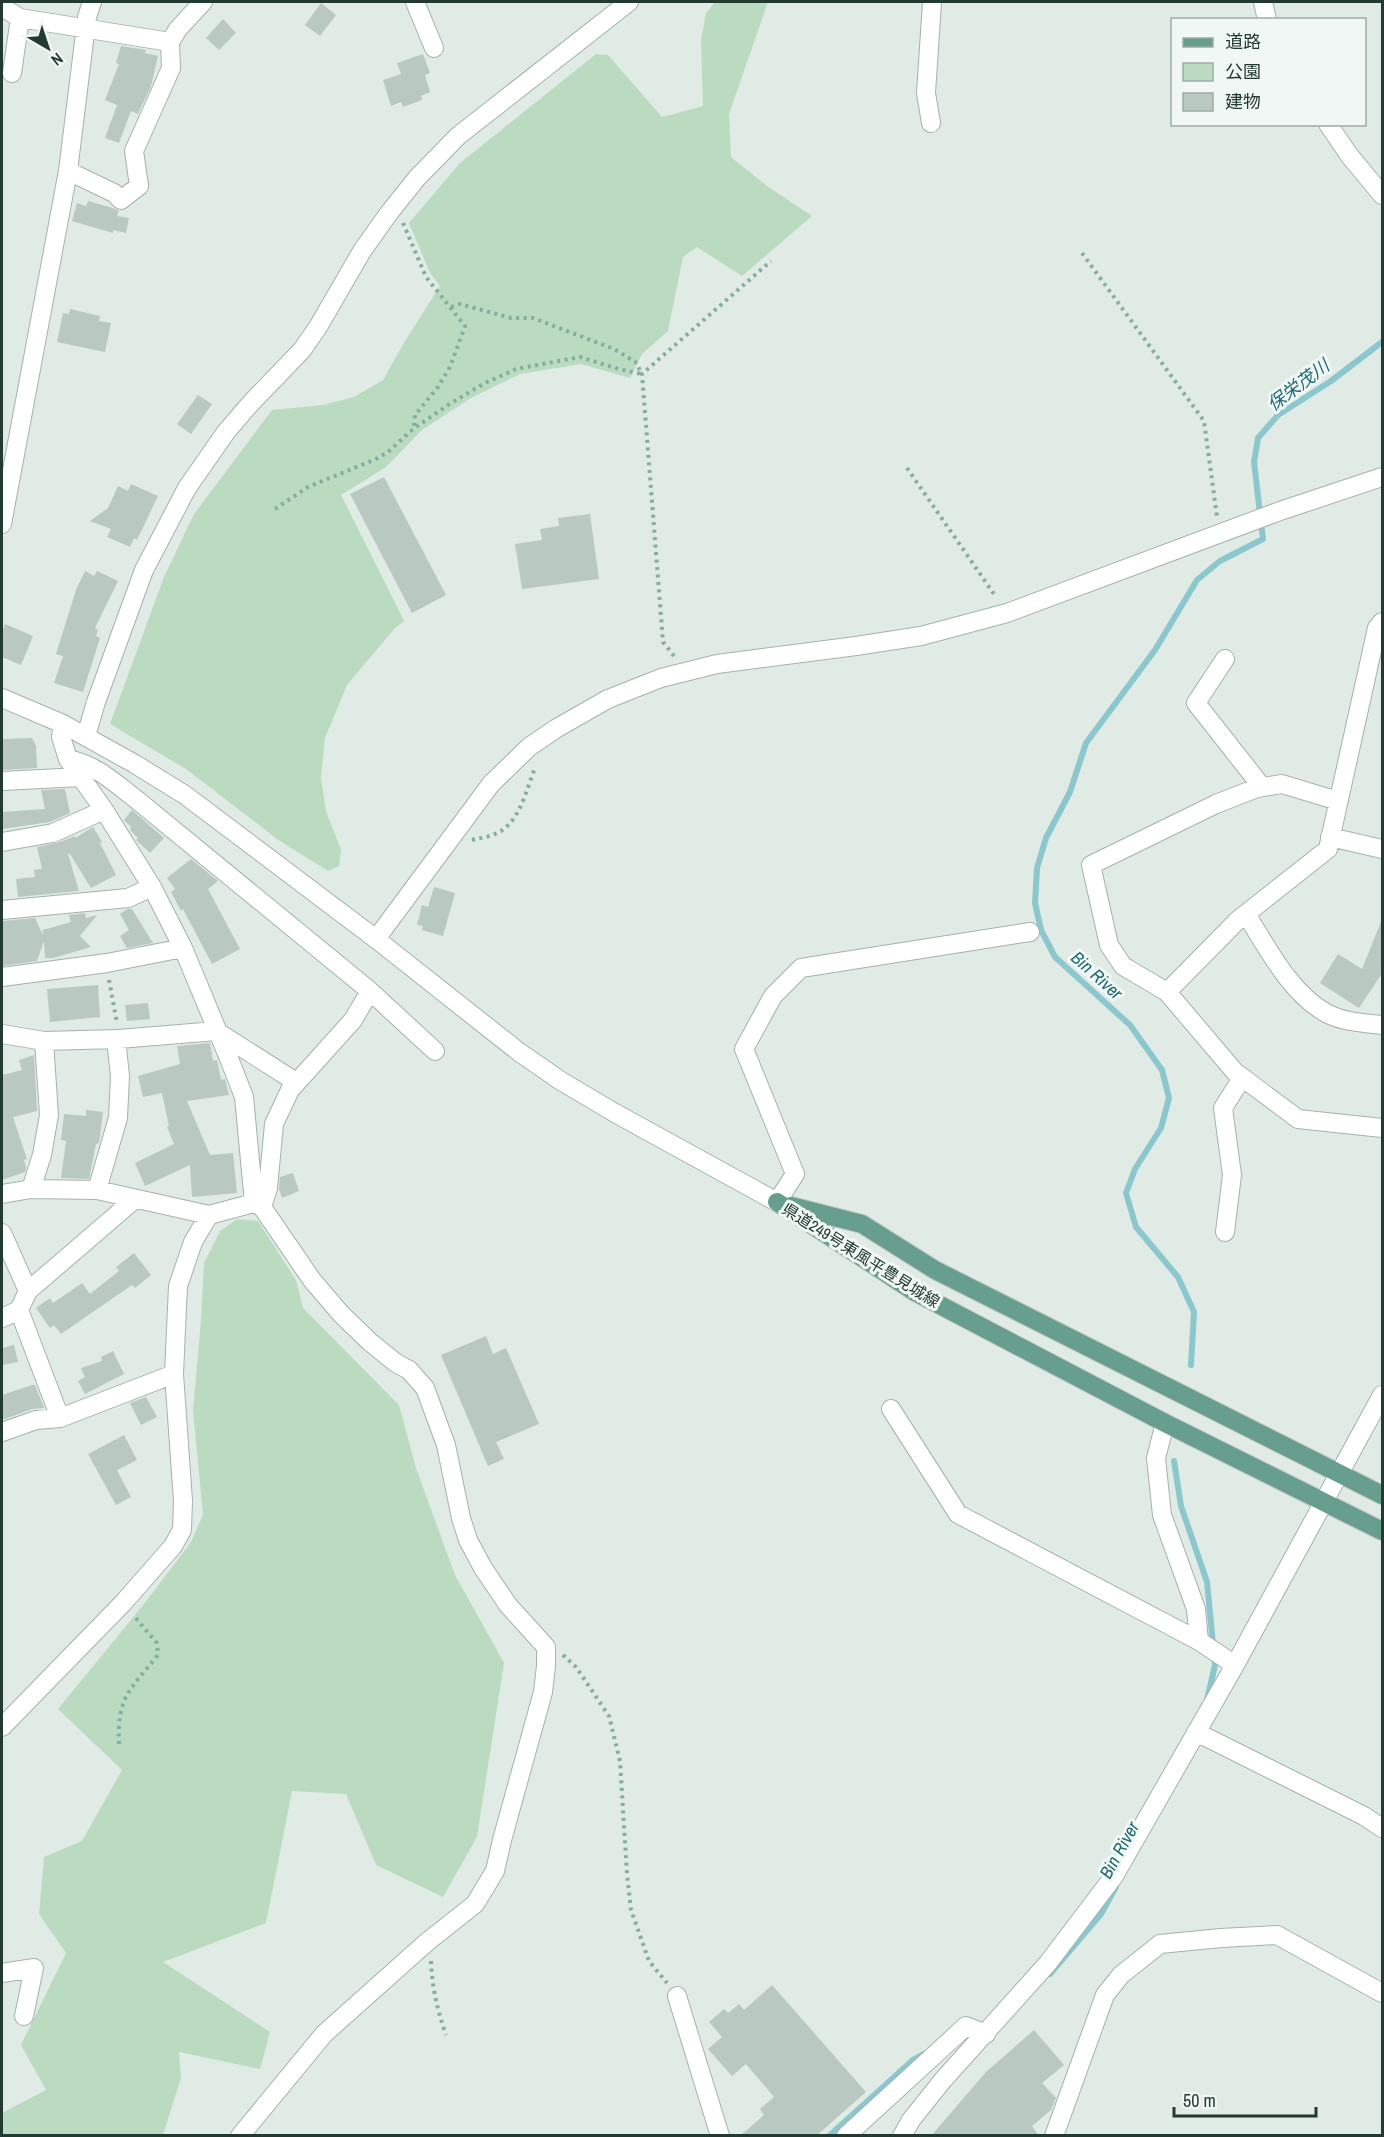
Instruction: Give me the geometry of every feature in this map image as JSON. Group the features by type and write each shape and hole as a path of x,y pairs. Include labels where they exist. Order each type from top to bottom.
{"main road":[{"name":"県道249号東風平豊見城線","path":"777,1202 915,1292 1165,1423 1383,1531"},
{"name":"県道249号東風平豊見城線","path":"777,1202 862,1224 935,1270 1383,1495"}],"street":[{"path":"2,524 68,171 87,17 92,2"},
{"path":"68,171 114,192 121,200 139,186 134,151 171,68 170,42 178,29 203,2"},
{"path":"415,2 434,48"},
{"path":"86,736 144,570 187,488 232,425 302,350 362,251 417,178 458,136 629,2"},
{"path":"931,123 926,93 932,2"},
{"path":"1263,2 1267,18"},
{"path":"12,73 13,10 86,29 170,42"},
{"path":"1329,126 1349,155 1383,195"},
{"path":"376,939 491,784 530,747 557,728 608,699 661,678 717,664 921,636 1007,613 1280,511 1383,477"},
{"path":"1167,992 1246,914 1328,849 1377,628 1383,622"},
{"path":"1225,659 1196,703 1262,787"},
{"path":"2,698 86,736 185,795 376,939 476,1020 561,1081 777,1202 795,1174 744,1049 773,996 801,968 1030,932"},
{"path":"63,724 61,737 68,759 105,810 152,887 183,948 244,1097 258,1205 312,1280 341,1314 396,1364 409,1370 425,1388 446,1445 461,1518 468,1540 483,1568 508,1605 546,1647 543,1692 495,1871 475,1904 427,1942 324,2034 240,2136"},
{"path":"68,759 79,761 99,771 128,792 370,992 435,1052"},
{"path":"2,781 81,777"},
{"path":"1338,801 1282,784 1262,787 1216,804 1091,865 1109,945 1123,966 1167,992 1234,1072 1298,1119 1383,1128"},
{"path":"2,842 53,833 105,810"},
{"path":"1330,837 1383,849"},
{"path":"2,910 128,898 152,887"},
{"path":"1246,914 1283,973 1302,994 1328,1014 1357,1023 1383,1025"},
{"path":"2,976 107,963 183,948"},
{"path":"258,1205 267,1188 274,1124 290,1090 353,1020 370,992"},
{"path":"2,1034 44,1041 118,1039 216,1031 296,1082"},
{"path":"97,1190 118,1118 120,1076 118,1039"},
{"path":"31,1189 42,1155 49,1116 44,1041"},
{"path":"1225,1232 1232,1175 1223,1108 1242,1078"},
{"path":"2,1195 31,1189 97,1190 209,1215 258,1205"},
{"path":"2,1318 19,1310 28,1291 135,1198"},
{"path":"2,1727 123,1603 173,1546 182,1530 183,1501 174,1374 178,1286 193,1242 209,1215"},
{"path":"2,1233 28,1291"},
{"path":"19,1310 60,1418"},
{"path":"2,1432 36,1420 60,1418 174,1374"},
{"path":"902,2136 911,2120 943,2080 1048,1963 1114,1876 1383,1395"},
{"path":"891,1409 958,1514 1199,1641 1234,1665"},
{"path":"1165,1423 1156,1458 1162,1515 1196,1609 1199,1641"},
{"path":"1196,1732 1364,1816 1383,1828"},
{"path":"1054,2136 1105,1995 1121,1975 1160,1944 1277,1935 1383,1993"},
{"path":"2,1973 34,1968 24,2016"},
{"path":"677,1996 720,2136"},
{"path":"846,2136 966,2026 986,2034"}],"path":[{"path":"393,208 411,240 426,277 465,326 450,368 415,415 413,429"},
{"path":"1082,253 1204,421 1219,534"},
{"path":"642,374 771,261"},
{"path":"451,307 460,304 511,318 533,318 614,349 637,363 642,374 663,642 684,672"},
{"path":"275,509 308,487 376,459 388,452 413,429 483,384 516,369 580,357 642,374"},
{"path":"907,468 1007,613"},
{"path":"448,839 462,842 496,834 508,826 519,810 535,766 536,758 530,747"},
{"path":"107,963 118,1039"},
{"path":"119,1744 120,1707 125,1696 158,1655 157,1643 123,1603"},
{"path":"546,1647 561,1653 576,1667 609,1716 621,1761 627,1874 632,1910 649,1961 677,1996"},
{"path":"427,1942 431,1954 434,1997 446,2035"}],"green space":[{"path":"715,2 768,2 729,114 731,157 767,186 812,216 742,276 697,247 683,257 668,331 642,354 630,378 581,364 520,374 471,398 422,430 386,467 341,495 404,621 395,628 347,685 325,738 321,778 326,811 341,850 339,866 328,871 277,839 186,769 110,724 164,577 194,514 272,410 323,405 354,397 383,380 440,286 430,273 409,223 460,163 596,54 608,55 662,117 703,106 701,40 706,13"},
{"path":"237,1219 258,1221 296,1280 303,1308 399,1405 416,1468 455,1575 504,1663 477,1837 443,1897 376,1865 346,1794 292,1791 266,1923 163,1962 270,2032 260,2069 179,2052 181,2078 163,2135 2,2135 2,2113 46,2090 21,2045 66,1953 39,1914 44,1857 82,1841 122,1770 58,1709 144,1604 191,1542 203,1515 193,1410 204,1263 220,1231"}],"building":[{"path":"321,3 336,15 320,36 305,25"},
{"path":"223,19 236,33 219,50 206,38"},
{"path":"121,46 146,50 145,53 158,56 151,86 138,114 131,111 119,143 105,138 117,105 105,100 119,64 116,63"},
{"path":"423,54 430,73 425,75 430,92 421,96 422,100 403,107 401,102 391,106 383,80 401,74 397,63"},
{"path":"88,201 113,208 119,211 117,216 129,218 126,233 113,230 113,233 72,221 77,203 86,206"},
{"path":"70,309 100,316 99,321 111,323 105,352 57,342 63,313 69,314"},
{"path":"198,395 212,404 191,434 177,424"},
{"path":"384,477 446,595 412,613 350,494"},
{"path":"131,484 158,496 137,540 134,538 130,547 107,537 111,529 90,521 108,508 118,486 128,491"},
{"path":"590,514 599,579 522,589 515,544 542,540 540,529 559,526 558,518"},
{"path":"85,571 94,576 97,571 118,581 95,628 98,630 96,636 100,638 83,692 54,683 63,656 56,654 76,590"},
{"path":"5,624 33,636 21,665 2,657 2,632"},
{"path":"32,738 36,746 37,768 2,770 2,739"},
{"path":"65,789 70,813 50,822 2,829 2,812 45,809 41,790"},
{"path":"132,810 164,838 150,853 136,840 138,838 124,820"},
{"path":"93,827 116,875 91,888 68,854 79,891 18,897 16,879 35,877 34,870 42,869 37,847 75,836 75,838"},
{"path":"191,859 218,881 208,889 240,949 212,964 183,909 181,911 171,892 175,889 167,878"},
{"path":"434,887 455,893 443,936 422,930 423,926 417,925 422,905 428,907"},
{"path":"127,909 132,909 153,943 127,948 120,936 129,930 120,914"},
{"path":"85,913 86,918 97,915 80,936 91,947 53,958 45,958 44,941 37,961 2,966 2,921 35,918 43,935 43,930 71,922 69,915"},
{"path":"1382,919 1383,972 1359,1008 1320,983 1338,954 1362,969"},
{"path":"98,985 100,1017 50,1022 47,989"},
{"path":"148,1003 150,1019 127,1021 125,1005"},
{"path":"210,1043 213,1061 217,1060 221,1080 225,1079 229,1095 187,1101 210,1155 233,1153 237,1193 192,1197 190,1165 145,1186 135,1163 174,1144 167,1127 169,1126 162,1093 143,1097 138,1076 180,1064 177,1046"},
{"path":"34,1055 37,1111 13,1117 27,1159 24,1160 25,1172 2,1180 2,1075 22,1070 19,1060"},
{"path":"86,1110 103,1112 99,1143 96,1144 89,1179 61,1178 66,1141 61,1140 64,1114 86,1116"},
{"path":"293,1173 299,1191 282,1198 279,1189 280,1177"},
{"path":"134,1253 151,1275 135,1288 132,1285 61,1334 54,1325 50,1328 36,1308 50,1298 53,1303 82,1283 90,1294 119,1271 116,1267"},
{"path":"486,1336 493,1354 506,1348 539,1424 496,1442 504,1459 488,1466 441,1355"},
{"path":"14,1345 18,1362 2,1365 2,1348"},
{"path":"113,1351 124,1374 85,1394 78,1381 85,1377 81,1368 102,1361 101,1357"},
{"path":"35,1385 44,1408 32,1409 2,1420 2,1395"},
{"path":"146,1397 157,1417 141,1425 130,1403"},
{"path":"124,1435 137,1460 117,1470 131,1497 116,1505 88,1454"},
{"path":"772,1985 866,2092 816,2136 740,2136 764,2115 760,2109 774,2097 746,2064 732,2076 708,2049 722,2037 709,2022 724,2009 728,2013 739,2004 744,2010"},
{"path":"1034,2030 1064,2065 1042,2083 1056,2098 1051,2110 1032,2126 1039,2136 931,2136 986,2072"}],"waterway":[{"name":"Bin River","path":"1191,1365 1194,1312 1178,1277 1136,1227 1126,1193 1135,1169 1161,1128 1169,1098 1162,1070 1130,1025 1055,957 1041,930 1035,903 1037,868 1046,838 1070,792 1086,743 1155,650 1197,580 1220,561 1263,539 1254,462 1258,438 1278,415 1331,381 1382,342"},
{"name":"Bin River","path":"1174,1461 1181,1506 1207,1582 1215,1665 1207,1700"},
{"name":"Bin River","path":"1050,1974 1101,1914 1116,1887"},
{"name":"Bin River","path":"829,2136 913,2060 924,2054"}],"water label":[{"name":"保栄茂川","path":"1298,385"}]}
